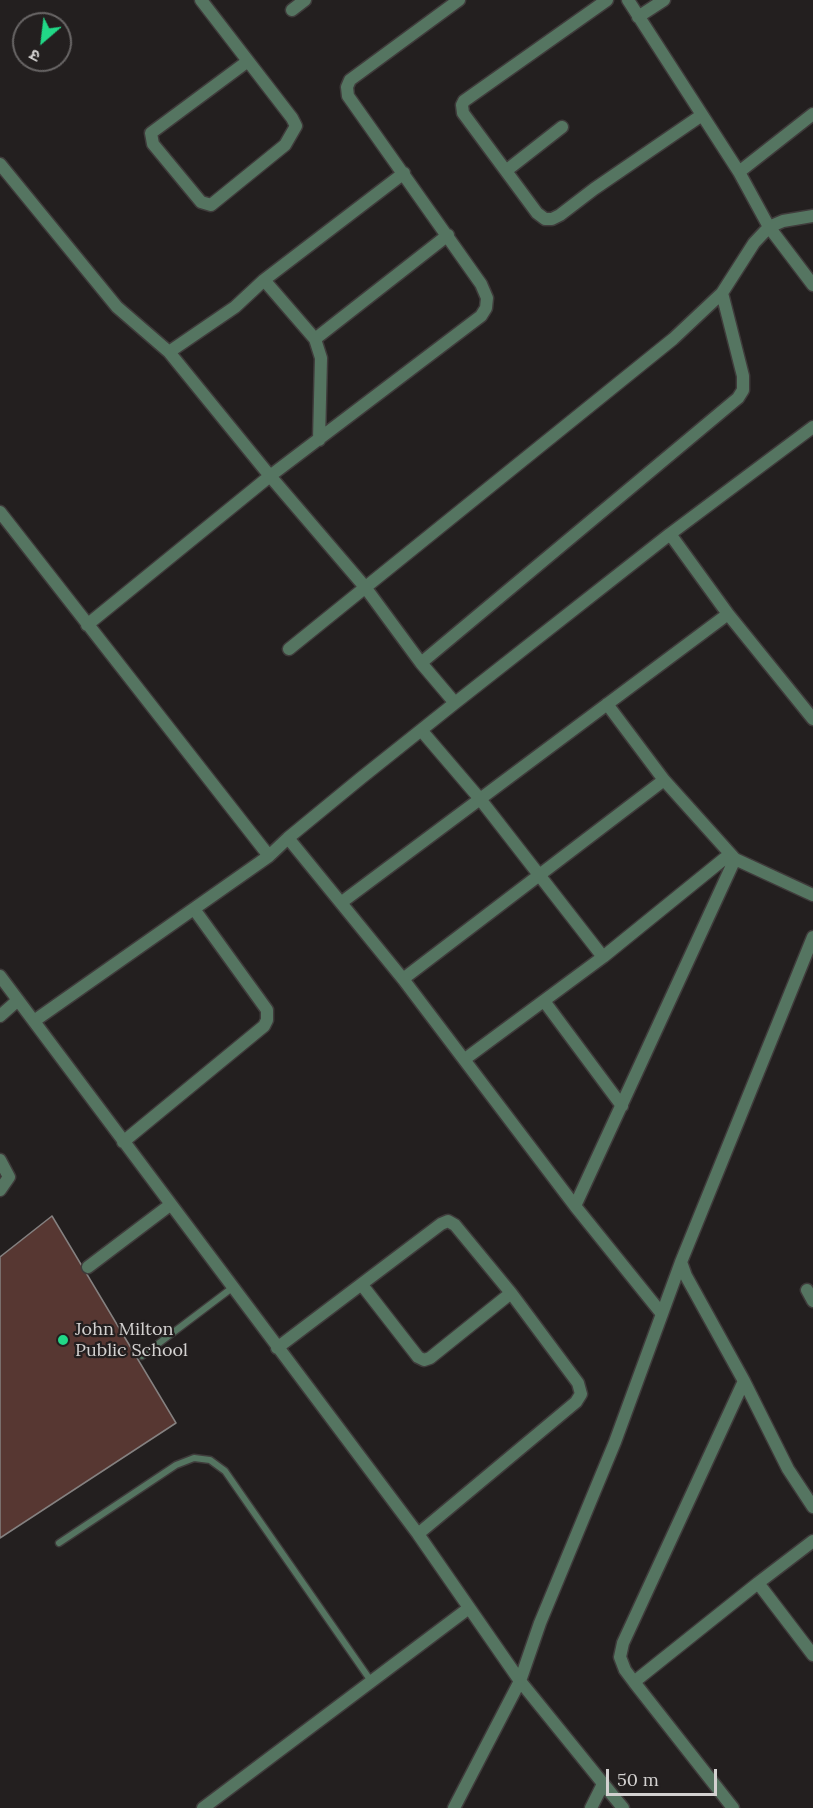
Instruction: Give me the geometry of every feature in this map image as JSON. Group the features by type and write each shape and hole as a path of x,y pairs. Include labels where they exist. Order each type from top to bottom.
{"street":[{"path":"201,0 292,117 296,126 285,145 211,205 201,202 153,144 151,133 248,61"},
{"path":"292,10 305,0"},
{"path":"87,625 270,476 481,316 486,308 487,298 484,291 448,235 348,96 347,87 350,80 459,0"},
{"path":"607,0 464,101 461,109 537,213 545,219 552,219 560,215 702,115"},
{"path":"628,0 739,172 769,227 813,285"},
{"path":"639,17 664,0"},
{"path":"739,172 813,114"},
{"path":"507,170 562,127"},
{"path":"0,164 117,307 169,352 270,476 365,587 421,663 455,703"},
{"path":"169,352 235,307 264,280 404,173"},
{"path":"289,649 673,339 722,293 754,243 769,227 783,221 813,216"},
{"path":"315,339 448,235"},
{"path":"264,280 315,339 321,358 319,440"},
{"path":"421,663 738,398 743,390 743,376 722,293"},
{"path":"34,1021 269,856 288,838 455,703 670,534 813,427"},
{"path":"0,512 269,856"},
{"path":"670,534 728,614 813,719"},
{"path":"342,902 728,614"},
{"path":"606,704 664,780 732,856 813,896"},
{"path":"421,730 480,800 603,957"},
{"path":"403,979 664,780"},
{"path":"288,838 403,979 575,1206 662,1314"},
{"path":"465,1059 603,957 732,856"},
{"path":"575,1206 622,1106 732,856"},
{"path":"123,1142 264,1026 267,1020 267,1010 194,909"},
{"path":"454,1808 520,1680 540,1623 615,1442 681,1262 813,937"},
{"path":"0,976 418,1534 520,1680 623,1808"},
{"path":"0,1016 18,1000"},
{"path":"544,1001 622,1106"},
{"path":"0,1160 9,1177 0,1190"},
{"path":"88,1267 170,1205"},
{"path":"278,1348 448,1221 455,1225 510,1293 578,1383 580,1394 576,1402 418,1534"},
{"path":"681,1262 686,1276 744,1381 788,1469 813,1507"},
{"path":"362,1285 418,1357 424,1360 430,1358 510,1293"},
{"path":"733,1808 625,1670 620,1657 623,1643 744,1381"},
{"path":"634,1682 813,1541"},
{"path":"758,1583 813,1655"},
{"path":"203,1808 469,1608"},
{"path":"591,1808 603,1784"}],"lane":[{"path":"142,1356 232,1288"},
{"path":"59,1543 176,1465 194,1458 210,1460 225,1471 371,1681"}],"building":[{"name":"John Milton Public School","path":"52,1216 176,1423 0,1538 0,1257"}],"place":[{"name":"John Milton Public School","path":"63,1340"}]}
